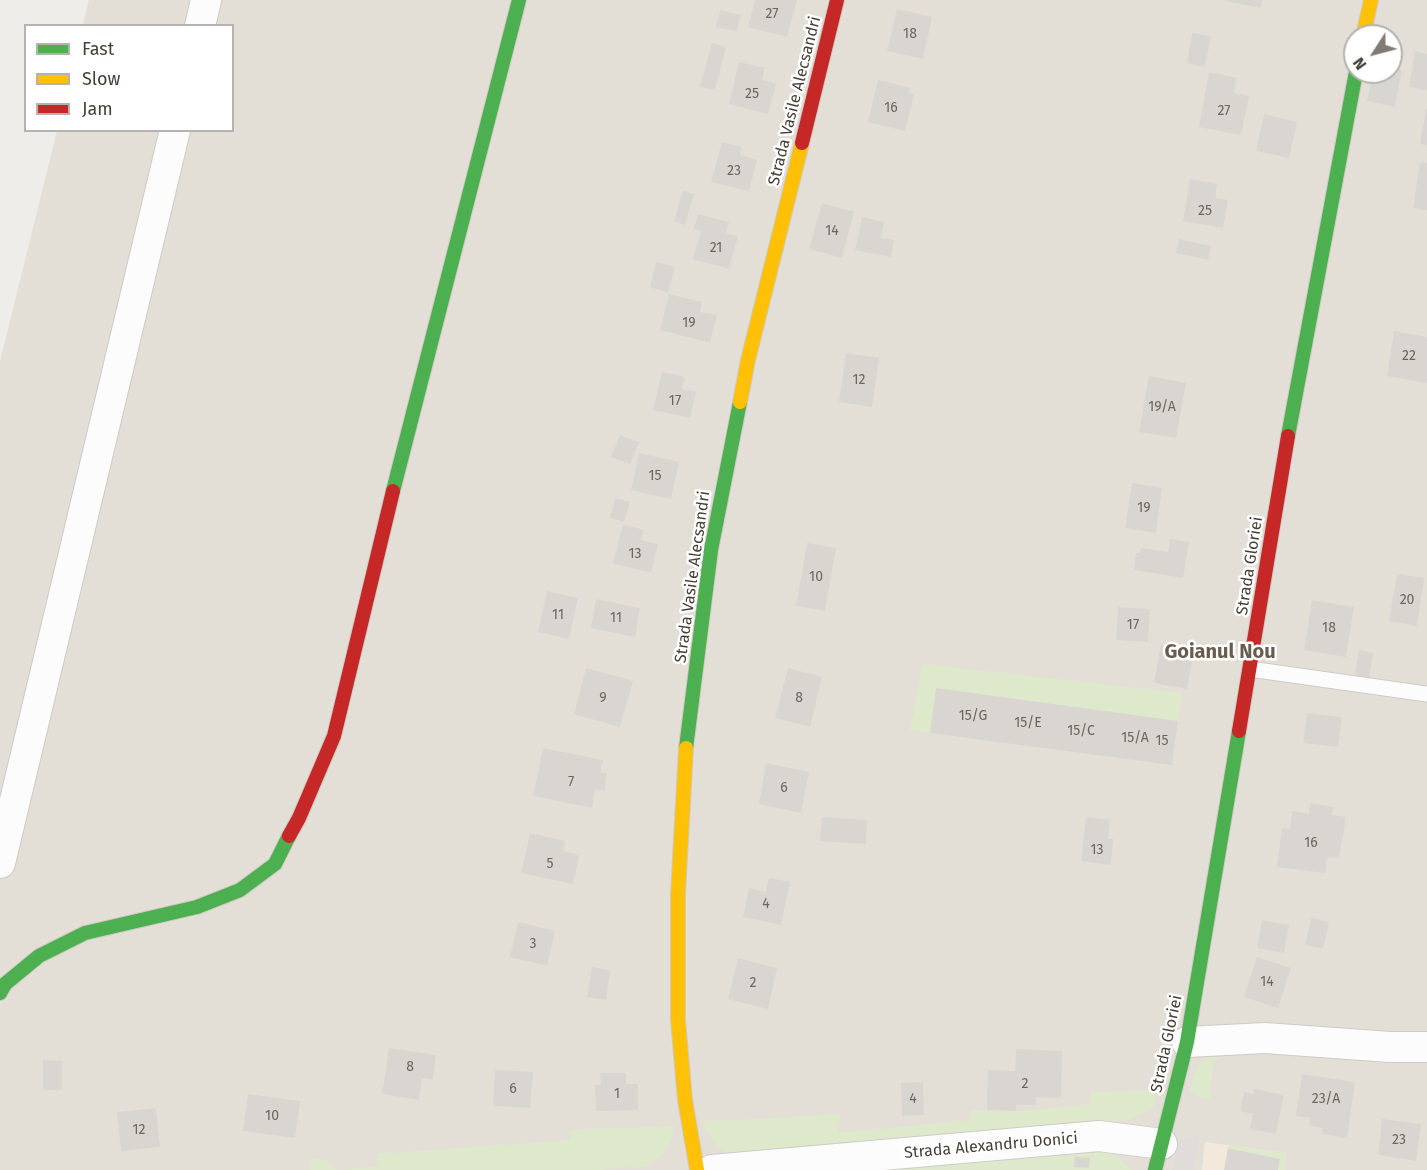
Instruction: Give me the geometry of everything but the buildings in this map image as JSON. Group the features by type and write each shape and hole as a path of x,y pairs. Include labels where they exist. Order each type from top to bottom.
{"street":[{"path":"200,24 206,0"},
{"path":"0,993 5,984 39,956 85,933 197,907 240,890 275,864 299,818 334,736 405,445 519,0"},
{"name":"Strada Vasile Alecsandri","path":"697,1170 685,1100 678,1020 678,894 688,733 711,550 748,360 837,0"},
{"path":"1366,24 1371,0"},
{"name":"Strada Gloriei","path":"1159,1157 1187,1042 1296,388 1353,84"},
{"path":"0,863 175,132"},
{"path":"1187,1042 1265,1038 1390,1047 1427,1047"},
{"name":"Strada Alexandru Donici","path":"712,1170 1099,1137 1159,1157"}],"lane":[{"path":"1250,669 1427,694"}],"shaded area":[{"path":"89,0 1427,0 1427,1170 0,1170 0,361 57,132 234,132 234,24 83,24"},
{"path":"1199,1135 1194,1170 1172,1170 1179,1140"},
{"path":"1205,1142 1287,1153 1285,1170 1202,1170"}],"green space":[{"path":"922,664 1182,693 1178,721 1124,714 930,733 910,730"},
{"path":"1210,1057 1219,1057 1213,1065 1209,1100 1189,1091 1199,1064"},
{"path":"1158,1090 1152,1110 1128,1120 744,1161 732,1158 714,1142 702,1122 841,1114 838,1133 970,1120 972,1110 1016,1111 1089,1105 1091,1092"},
{"path":"674,1126 671,1142 662,1155 647,1166 595,1170 340,1170 377,1166 377,1154 570,1140 572,1130"},
{"path":"1229,1145 1287,1153 1285,1170 1278,1170 1280,1159 1228,1148"},
{"path":"1098,1146 1119,1158 1131,1170 846,1170"},
{"path":"310,1159 327,1160 337,1170 309,1170"}],"traffic: fast":[{"path":"393,491 519,0"},
{"path":"1288,436 1354,84"},
{"path":"686,748 711,550 740,402"},
{"path":"1155,1170 1187,1042 1239,731"},
{"path":"0,993 5,984 39,956 85,933 197,907 240,890 275,864 289,836"}],"traffic: slow":[{"path":"1366,24 1371,0"},
{"path":"740,402 748,360 802,143"},
{"path":"686,748 678,894 678,1020 685,1100 697,1170"}],"traffic: jam":[{"path":"802,143 837,0"},
{"path":"1239,731 1288,436"},
{"path":"289,836 334,736 393,491"}],"district":[{"name":"Goianul Nou","path":"1220,652"}]}
